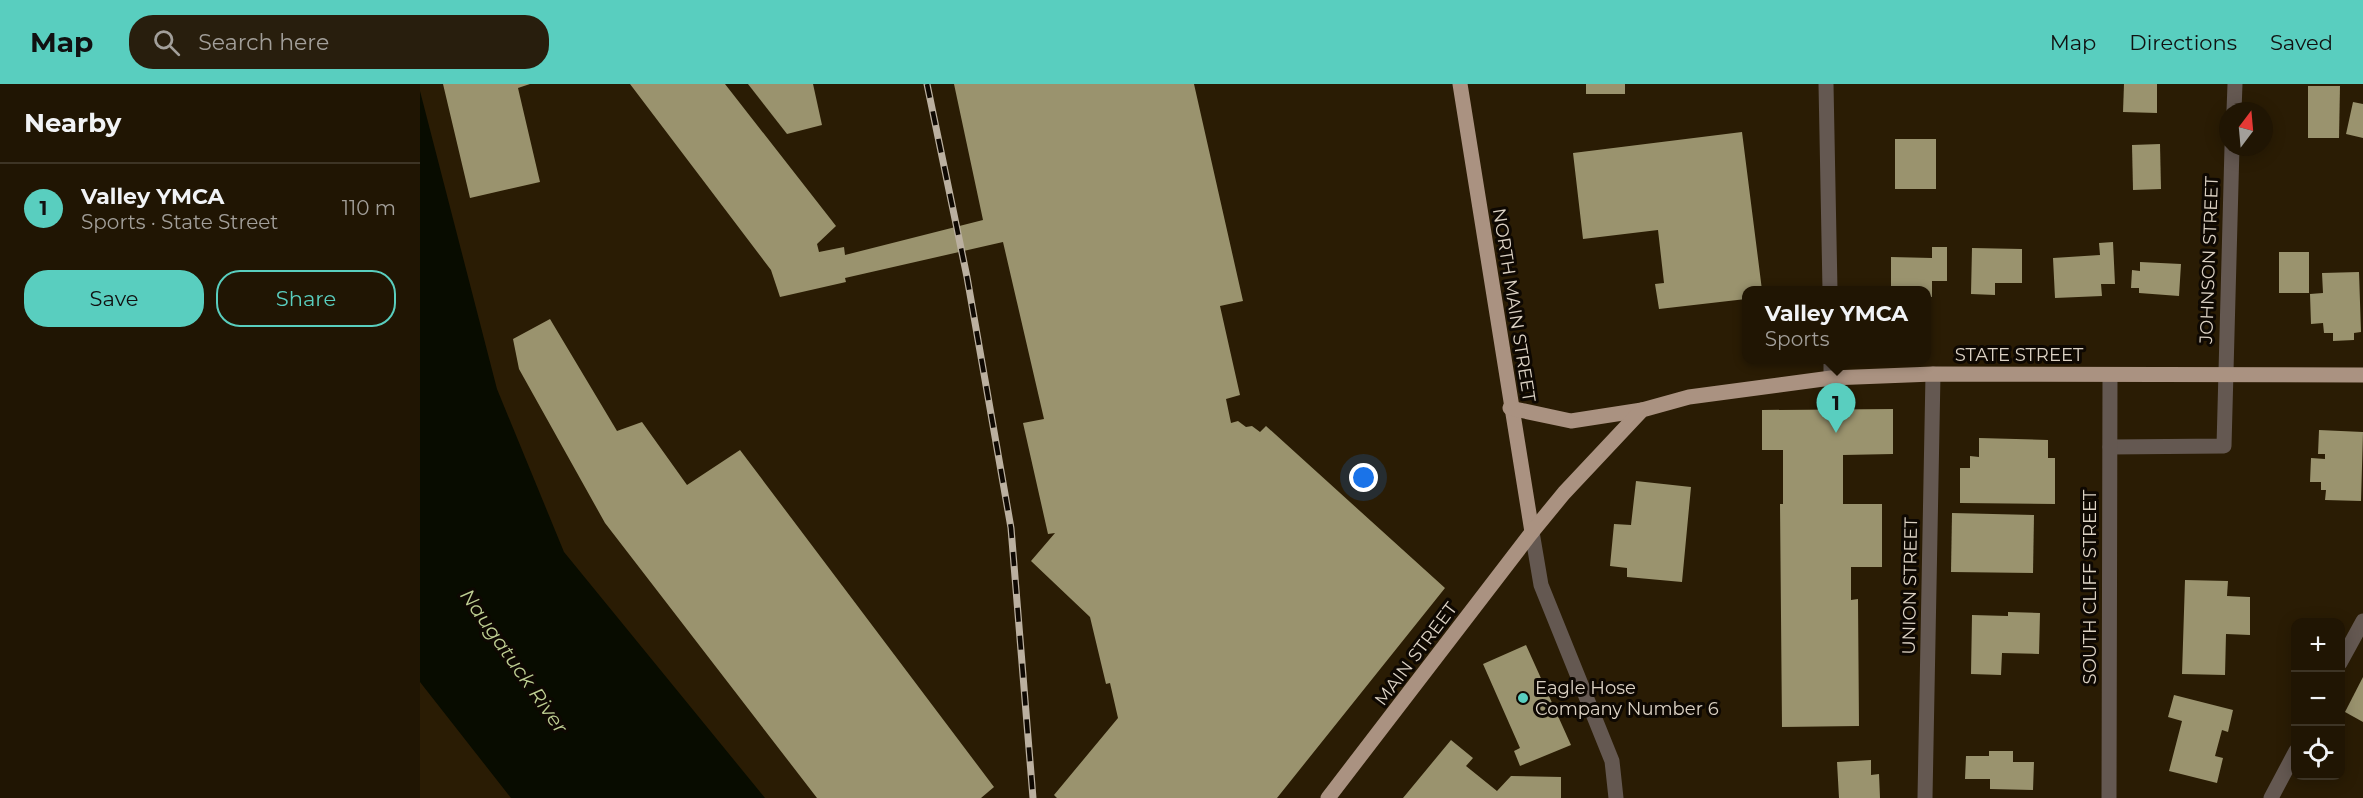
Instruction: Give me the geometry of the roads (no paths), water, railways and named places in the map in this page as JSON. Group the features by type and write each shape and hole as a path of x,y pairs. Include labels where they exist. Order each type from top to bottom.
{"main road":[{"name":"NORTH MAIN STREET","path":"1460,84 1510,408 1532,532"},
{"name":"STATE STREET","path":"1510,408 1571,421 1642,410 1689,397 1831,378 1933,374 2363,375"},
{"path":"1532,532 1564,493 1642,410"},
{"name":"MAIN STREET","path":"1328,798 1532,532"}],"street":[{"path":"1826,84 1830,286"},
{"path":"2234,102 2235,84"},
{"name":"JOHNSON STREET","path":"2110,447 2224,446 2232,156"},
{"path":"1831,364 1831,378"},
{"name":"UNION STREET","path":"1925,798 1933,374"},
{"name":"SOUTH CLIFF STREET","path":"2109,798 2110,375"},
{"path":"1532,532 1541,585 1612,761 1616,798"},
{"path":"2345,654 2363,621"},
{"path":"2271,798 2291,759"}],"water":[{"name":"Naugatuck River","path":"420,91 497,389 564,552 765,798 511,798 420,682"}],"railway":[{"path":"927,84 967,277 1011,528 1033,798"}],"place":[{"name":"Valley YMCA","path":"1836,433"},
{"name":"Eagle Hose Company Number 6","path":"1523,698"}]}
